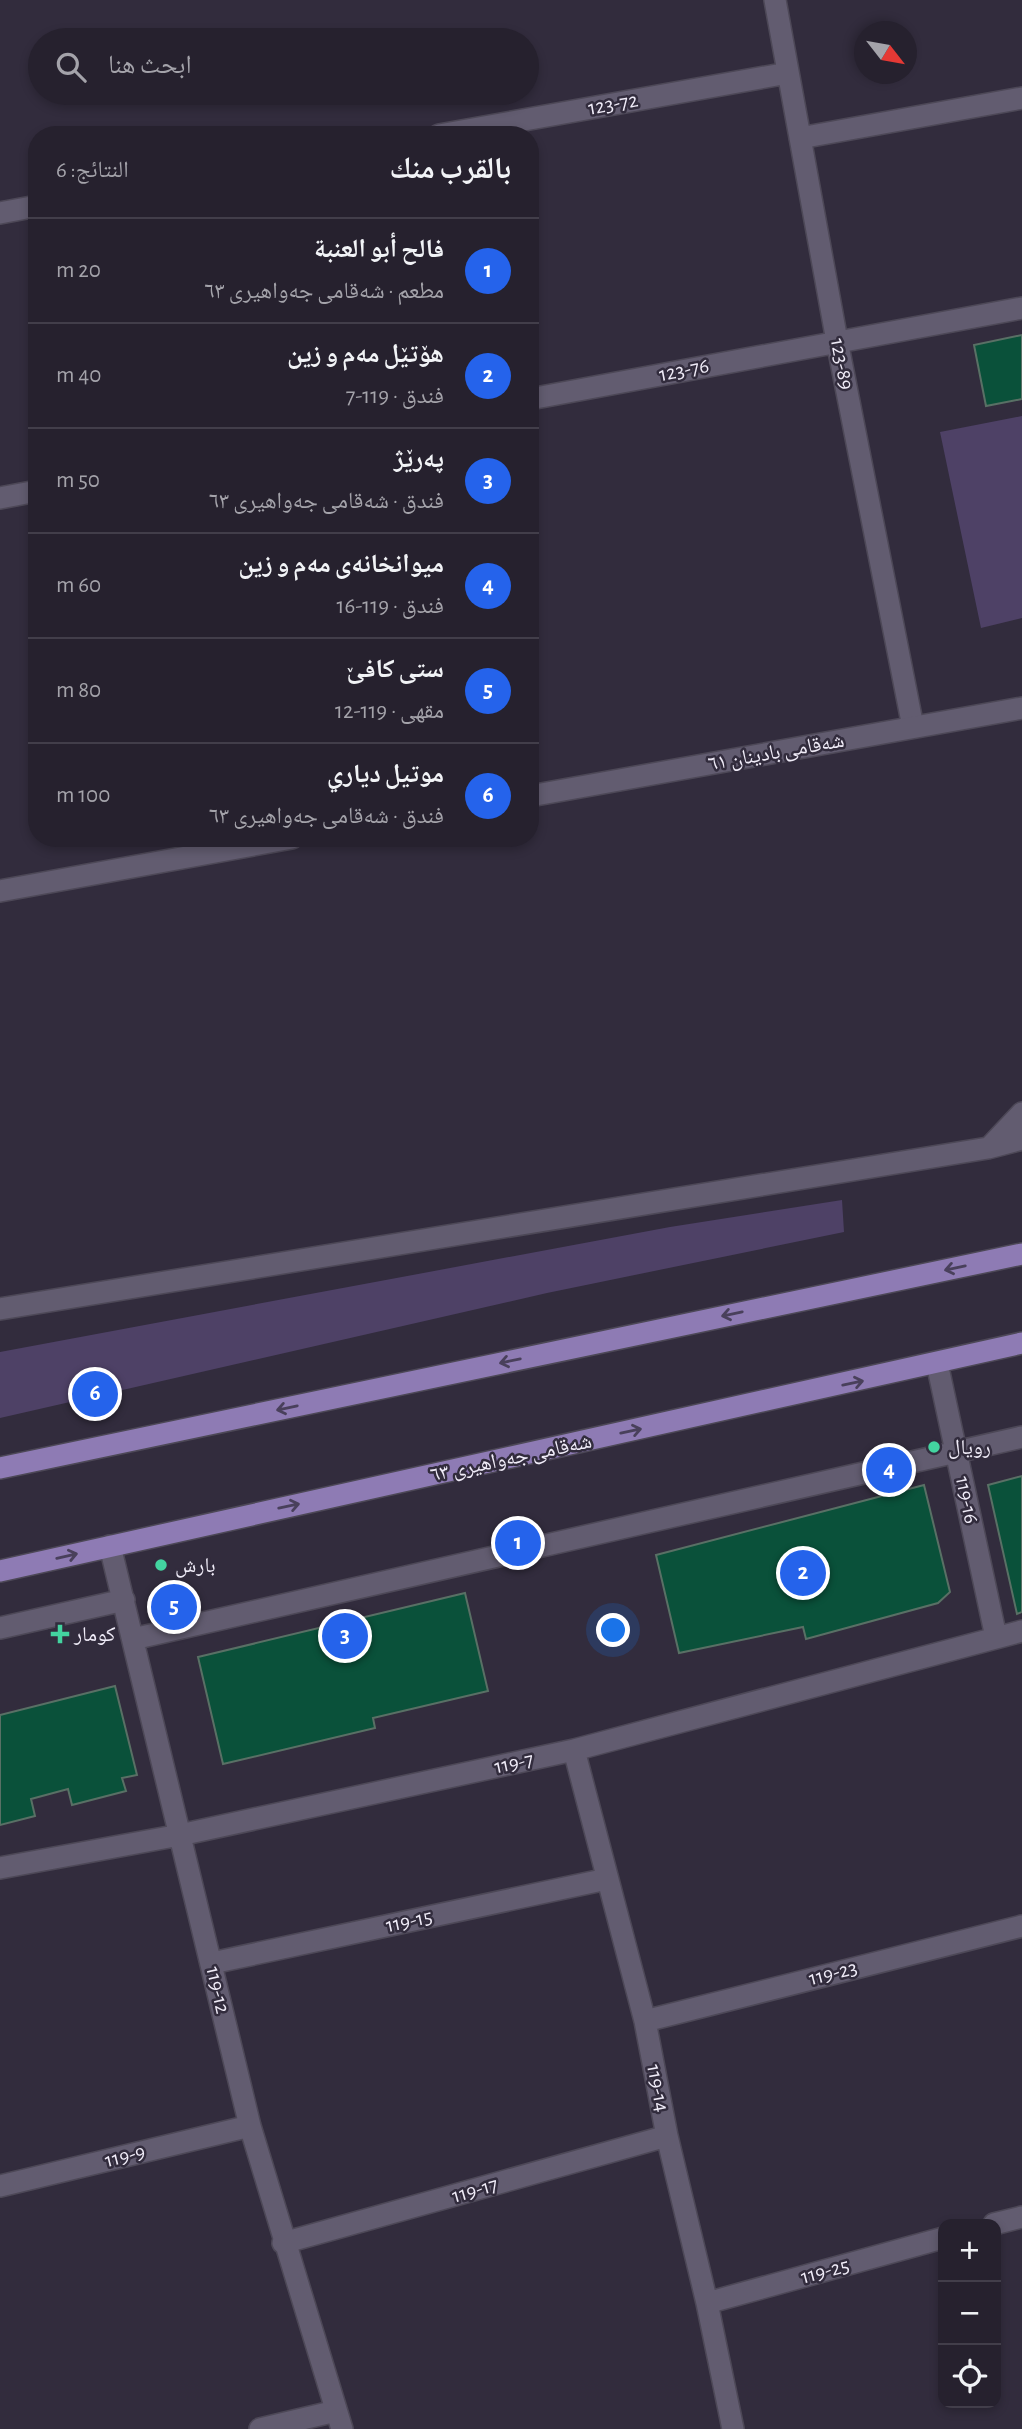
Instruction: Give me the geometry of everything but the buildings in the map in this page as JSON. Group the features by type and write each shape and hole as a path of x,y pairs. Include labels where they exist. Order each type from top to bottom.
{"main road":[{"path":"0,1468 1022,1254"},
{"name":"شەقامی جەواهیری ٦٣","path":"0,1571 1022,1343"}],"street":[{"name":"123-89","path":"775,0 837,341 913,727"},
{"name":"123-72","path":"490,126 788,73"},
{"path":"800,138 1022,98"},
{"path":"0,213 28,208"},
{"name":"123-76","path":"539,397 1022,308"},
{"path":"0,498 28,493"},
{"name":"شەقامی بادینان ٦١","path":"539,794 1022,708"},
{"path":"0,891 242,847"},
{"path":"988,1148 1022,1113"},
{"path":"0,1309 988,1148 1022,1139"},
{"name":"119-16","path":"937,1363 996,1637"},
{"path":"134,1639 1022,1437"},
{"name":"119-12","path":"110,1546 250,2126 283,2243 339,2420"},
{"path":"0,1628 124,1600"},
{"name":"119-7","path":"0,1868 180,1835 574,1750 1022,1631"},
{"name":"119-14","path":"574,1750 645,2021 667,2136 707,2303 733,2429"},
{"name":"119-15","path":"212,1963 607,1879"},
{"name":"119-23","path":"645,2021 1022,1926"},
{"name":"119-9","path":"0,2186 250,2126"},
{"name":"119-17","path":"283,2243 667,2136"},
{"path":"1001,2222 1022,2217"},
{"name":"119-25","path":"707,2303 938,2239"},
{"path":"260,2429 339,2420"}],"shaded area":[{"path":"1022,416 1022,618 981,628 940,432"},
{"path":"842,1200 844,1232 547,1293 0,1418 0,1352 670,1227"}],"place":[{"name":"موتيل دياري","path":"95,1394"},
{"name":"رویال","path":"934,1447"},
{"name":"میوانخانەی مەم و زین","path":"889,1470"},
{"name":"فالح أبو العنبة","path":"518,1543"},
{"name":"بارش","path":"161,1565"},
{"name":"هۆتێل مەم و زین","path":"803,1573"},
{"name":"ستی کافێ","path":"174,1607"},
{"name":"کومار","path":"60,1634"},
{"name":"پەرێژ","path":"345,1636"}]}
